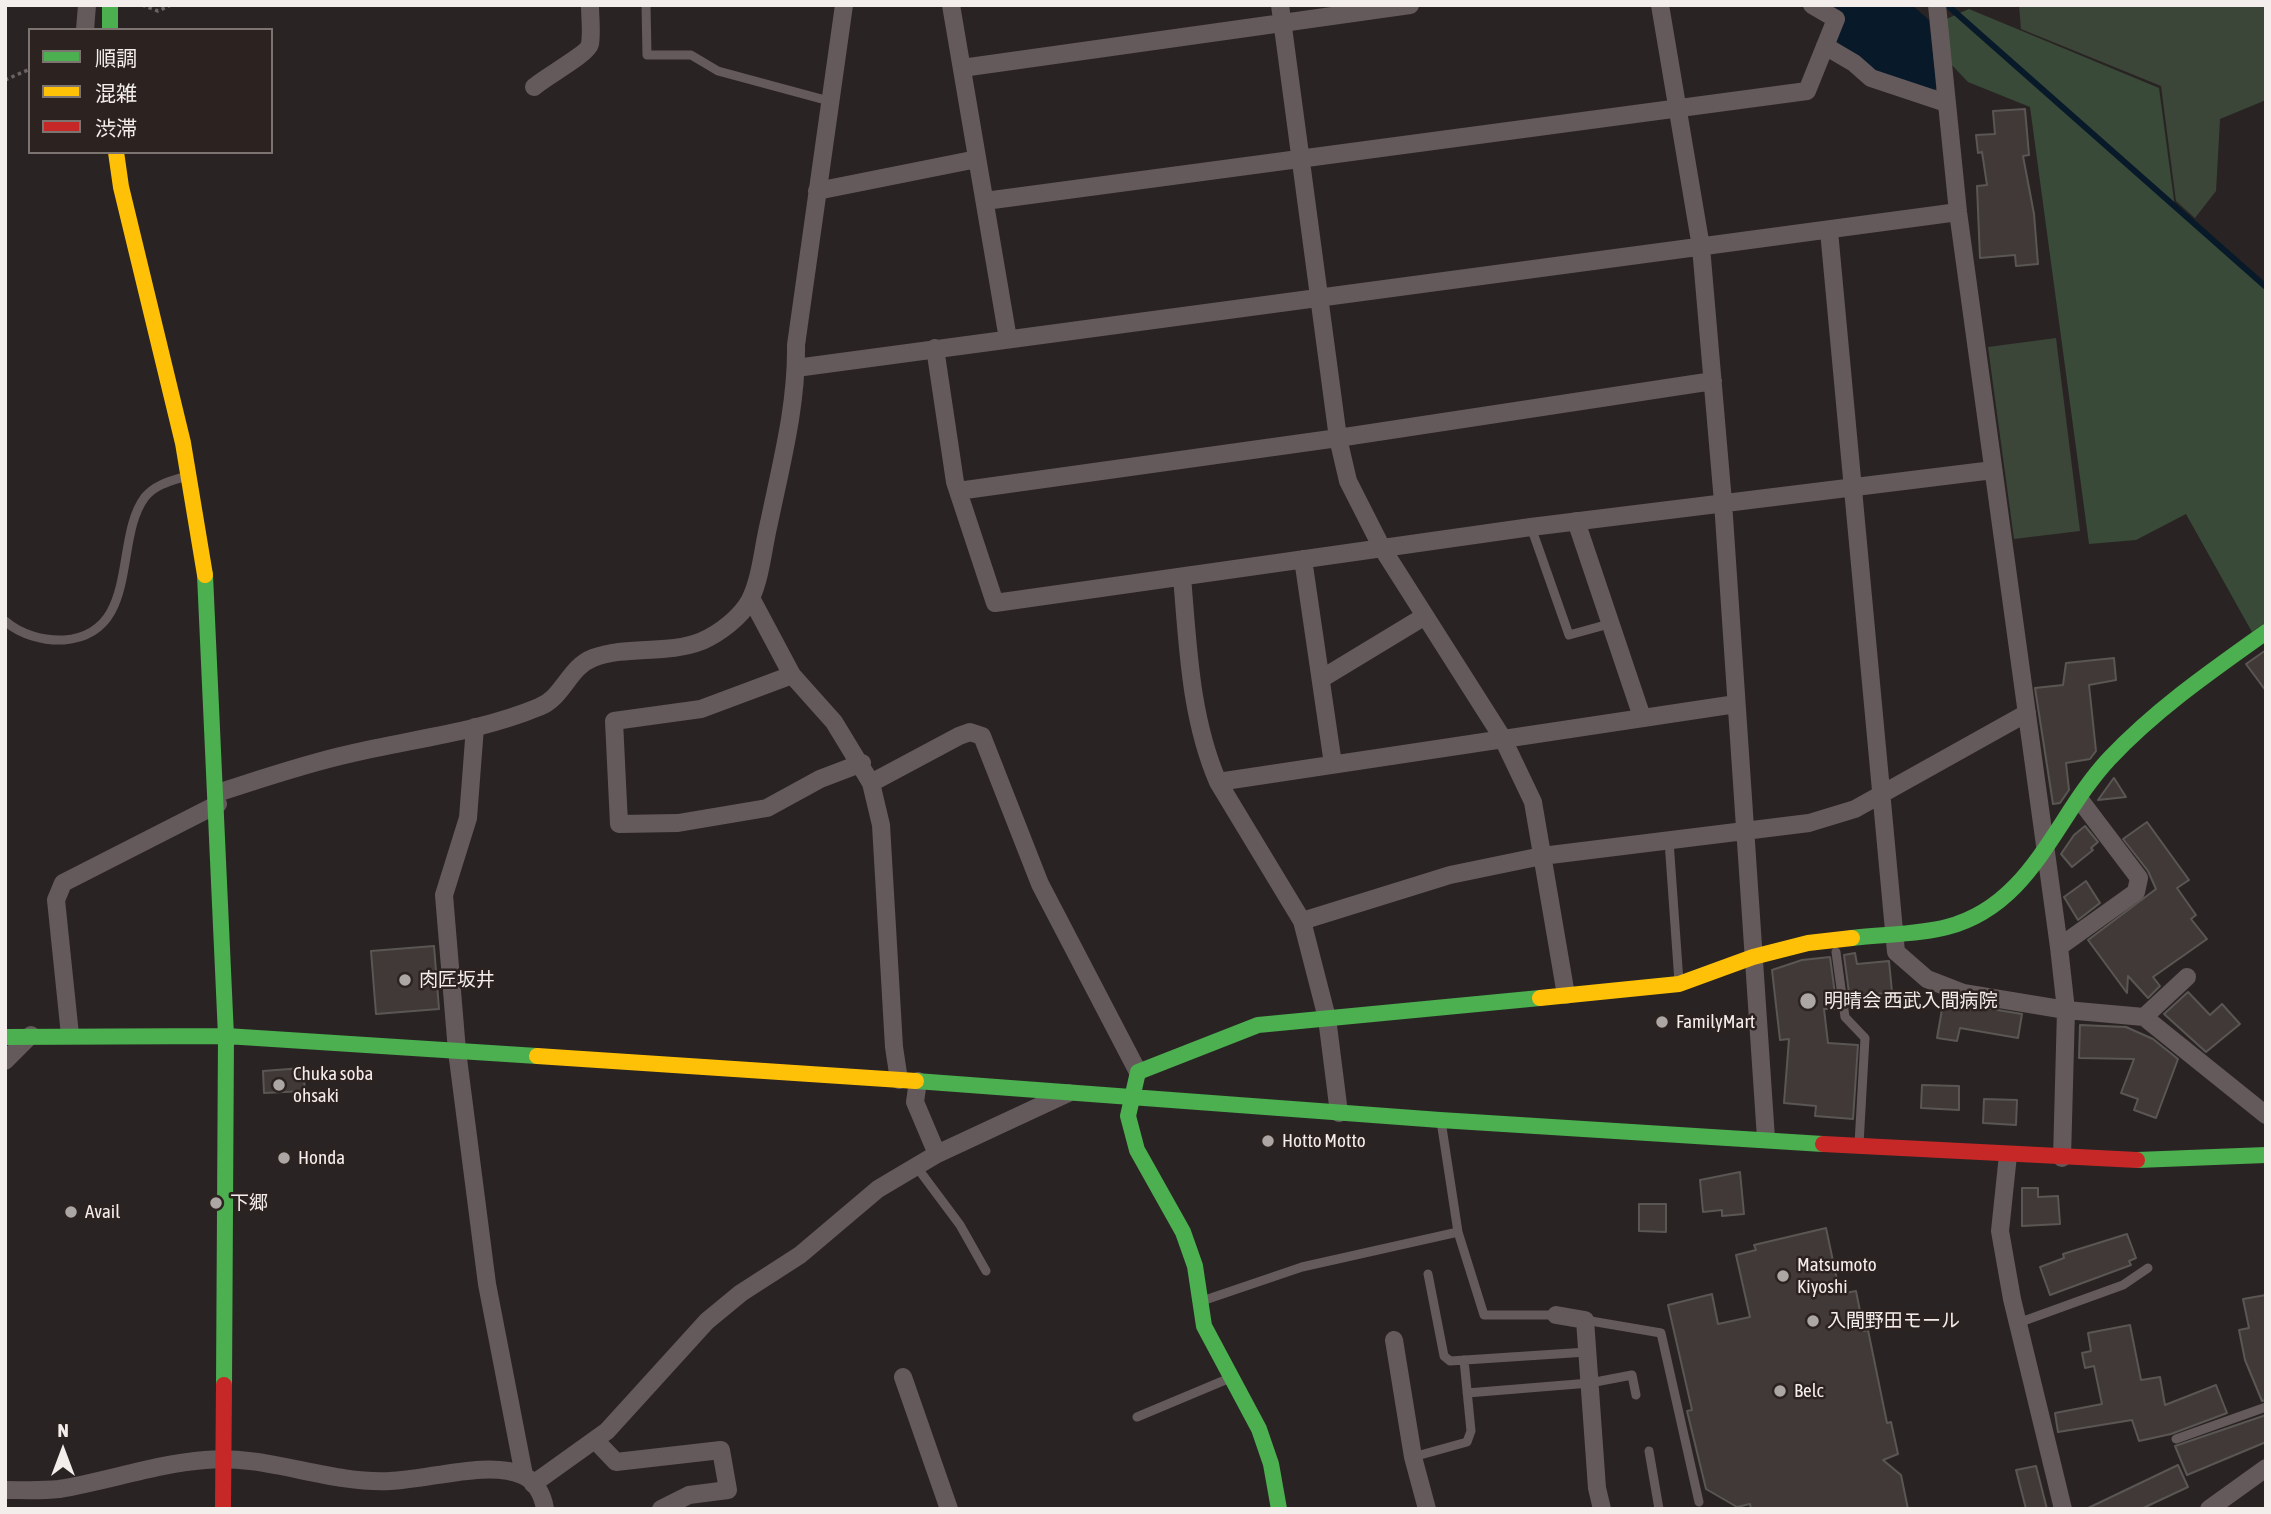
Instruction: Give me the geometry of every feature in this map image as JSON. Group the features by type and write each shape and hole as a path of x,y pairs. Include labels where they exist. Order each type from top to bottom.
{"street":[{"path":"85,28 87,5"},
{"path":"110,5 110,28"},
{"path":"534,87 549,74 584,54 590,46 590,5"},
{"path":"70,1035 56,900 63,883 218,799 296,767 475,727 540,707 552,700 589,659 601,655 673,649 701,641 734,619 751,598 788,428 796,368 796,345 844,5"},
{"path":"951,5 1008,338"},
{"path":"962,68 1282,14 1410,5"},
{"path":"1660,5 1701,247 1723,502 1766,1138"},
{"path":"985,201 1807,91 1836,19 1812,5"},
{"path":"1937,9 1958,212 2066,1010 2062,1158"},
{"path":"1282,14 1338,438 1348,481 1382,548 1502,737 1534,802 1566,995"},
{"path":"1825,46 1854,63 1871,78 1946,103"},
{"path":"116,154 121,187 191,475 208,599 226,1036 223,1509"},
{"path":"817,191 977,159"},
{"path":"796,368 1958,212"},
{"path":"1829,231 1896,951 1927,978 1978,997 2066,1010 2144,1017 2266,1115"},
{"path":"935,348 958,491 995,603 1576,521 1993,470"},
{"path":"958,491 1338,438 1713,381"},
{"path":"1576,521 1642,718"},
{"path":"1303,559 1333,764"},
{"path":"1182,577 1197,718 1218,782 1302,920 1326,1018 1339,1112"},
{"path":"751,598 792,675 834,722 862,763 871,783 881,825 894,1047 899,1080"},
{"path":"1321,679 1425,616"},
{"path":"1138,1072 1258,1025 1679,984 1753,957 1808,943 1930,931 1989,909 2028,876 2108,760 2187,688 2266,632"},
{"path":"792,675 701,709 614,721 619,824 678,823 767,808 820,779 862,763"},
{"path":"1218,782 1502,737 1736,704"},
{"path":"1302,920 1450,875 1542,856 1809,823 1855,809 2027,712"},
{"path":"475,727 468,818 444,895 457,1051 487,1284 528,1480"},
{"path":"871,783 958,736 970,732 982,736 1040,884 1138,1072 1128,1116 1137,1150 1183,1232 1195,1266 1204,1326 1259,1429 1271,1464 1279,1509"},
{"path":"2059,947 2136,892 2139,878 2080,800"},
{"path":"2144,1017 2187,977"},
{"path":"5,1061 32,1035"},
{"path":"5,1037 226,1036 918,1081 1440,1120 2062,1158 2143,1160 2266,1155"},
{"path":"918,1081 915,1102 937,1154"},
{"path":"528,1480 595,1440 624,1413 707,1321 741,1293 800,1255 878,1189 937,1154 1068,1093"},
{"path":"2008,1155 2000,1231 2018,1322 2063,1509"},
{"path":"1556,1315 1585,1320 1597,1488 1602,1509"},
{"path":"1394,1340 1413,1457 1427,1509"},
{"path":"903,1377 949,1509"},
{"path":"595,1440 616,1462 721,1450 727,1490 689,1495 661,1509"},
{"path":"5,1490 57,1489 167,1465 223,1459 346,1479 422,1479 493,1470 528,1480 538,1489 545,1509"},
{"path":"2217,1506 2266,1468"}],"lane":[{"path":"646,5 647,55 691,55 718,71 829,100"},
{"path":"5,621 45,641 70,639 101,625 121,592 135,524 145,498 162,483 191,475"},
{"path":"1531,527 1569,635 1609,624"},
{"path":"1669,841 1679,984"},
{"path":"1836,951 1845,1017 1865,1038 1859,1144"},
{"path":"1440,1120 1458,1232 1484,1315 1556,1315"},
{"path":"916,1166 960,1225 986,1271"},
{"path":"1200,1301 1302,1267 1458,1232"},
{"path":"2018,1322 2123,1285 2148,1268"},
{"path":"1428,1275 1444,1356 1450,1361 1587,1352"},
{"path":"1585,1320 1661,1333 1699,1502"},
{"path":"1413,1457 1467,1442 1471,1431 1464,1360"},
{"path":"1467,1393 1590,1383 1632,1375 1636,1395"},
{"path":"1137,1417 1232,1377"},
{"path":"2176,1439 2266,1407"},
{"path":"1649,1451 1659,1509"}],"path":[{"path":"142,5 159,11 172,5"},
{"path":"5,80 28,70"}],"green space":[{"path":"2019,5 2266,5 2266,100 2220,119 2216,191 2195,218 2176,201 2161,86 2021,29"},
{"path":"1969,9 2159,88 2175,208 2266,290 2266,622 2252,632 2186,514 2136,540 2089,544 2030,107 1968,82 1948,61 1944,20"},
{"path":"2056,338 2080,531 2014,539 1988,347"}],"water":[{"path":"1831,5 1912,5 1929,20 1937,87 1933,91 1872,69 1836,41 1844,13"}],"building":[{"path":"2025,109 2029,155 2023,156 2034,214 2038,264 2016,266 2015,255 1980,258 1977,186 1987,185 1982,152 1978,153 1976,135 1995,134 1993,111"},
{"path":"2266,650 2266,691 2246,664"},
{"path":"2114,658 2116,680 2089,685 2096,751 2090,759 2066,763 2069,790 2060,803 2053,804 2035,688 2063,685 2066,663"},
{"path":"2113,779 2126,797 2098,800"},
{"path":"2147,822 2189,880 2177,888 2196,915 2191,919 2207,939 2153,977 2160,986 2148,998 2128,976 2127,993 2088,940 2156,889 2148,871 2123,839"},
{"path":"2085,826 2098,842 2091,848 2093,850 2072,867 2061,854 2074,835"},
{"path":"2086,881 2100,903 2078,920 2064,897"},
{"name":"肉匠坂井","path":"434,946 439,1009 376,1014 371,951"},
{"path":"1855,953 1857,964 1889,961 1892,992 1863,996 1863,1007 1851,1008 1844,955"},
{"path":"1830,957 1837,1009 1824,1009 1828,1043 1858,1045 1853,1119 1815,1116 1816,1106 1784,1103 1789,1039 1780,1040 1772,970 1802,960"},
{"path":"2188,992 2210,1015 2222,1004 2240,1024 2206,1052 2164,1014"},
{"path":"1944,998 1961,1004 2022,1014 2018,1038 1960,1028 1957,1041 1937,1038"},
{"path":"2080,1025 2126,1027 2153,1039 2178,1059 2156,1118 2134,1110 2138,1099 2121,1093 2134,1059 2079,1058"},
{"path":"303,1068 305,1091 264,1093 263,1071"},
{"path":"1922,1085 1959,1086 1959,1110 1921,1108"},
{"path":"1984,1099 2017,1100 2016,1125 1983,1123"},
{"path":"1740,1172 1744,1214 1722,1216 1722,1210 1703,1212 1700,1180"},
{"path":"2022,1188 2038,1188 2038,1197 2058,1196 2060,1224 2022,1226"},
{"path":"1639,1204 1666,1204 1666,1232 1639,1231"},
{"path":"1826,1228 1840,1294 1856,1291 1864,1331 1868,1330 1887,1423 1891,1422 1898,1454 1883,1460 1901,1475 1908,1509 1751,1509 1750,1504 1737,1507 1706,1489 1687,1411 1692,1410 1668,1305 1712,1294 1718,1324 1750,1317 1736,1255 1756,1250 1754,1245"},
{"path":"2127,1234 2136,1258 2129,1261 2131,1265 2050,1295 2040,1267 2064,1258 2063,1254"},
{"path":"2266,1295 2266,1400 2262,1401 2245,1360 2239,1330 2249,1328 2243,1299"},
{"path":"2130,1325 2141,1380 2160,1377 2165,1405 2216,1385 2227,1413 2171,1434 2139,1441 2132,1420 2058,1432 2055,1413 2102,1404 2094,1366 2085,1368 2082,1353 2091,1351 2088,1333"},
{"path":"2266,1415 2266,1442 2187,1475 2175,1446"},
{"path":"2178,1465 2188,1487 2141,1509 2086,1509"},
{"path":"2036,1466 2047,1509 2026,1509 2016,1470"}],"waterway":[{"path":"1947,5 2266,287"}],"traffic: fast":[{"path":"110,5 110,28"},
{"path":"205,575 226,1036 224,1385"},
{"path":"1852,938 1936,930 1976,916 2001,900 2040,856 2090,782 2109,759 2145,724 2184,692 2266,632"},
{"path":"1279,1509 1271,1464 1259,1429 1204,1326 1195,1266 1183,1232 1137,1150 1128,1116 1138,1072 1258,1025 1540,998"},
{"path":"5,1037 226,1036 537,1056"},
{"path":"916,1081 1440,1120 1823,1144"},
{"path":"2137,1160 2266,1155"}],"traffic: slow":[{"path":"116,154 121,187 183,443 205,575"},
{"path":"1540,998 1679,984 1753,957 1808,943 1852,938"},
{"path":"537,1056 916,1081"}],"traffic: jam":[{"path":"1823,1144 2137,1160"},
{"path":"223,1509 224,1385"}],"place":[{"name":"肉匠坂井","path":"405,980"},
{"name":"明晴会 西武入間病院","path":"1808,1001"},
{"name":"FamilyMart","path":"1662,1022"},
{"name":"Chuka soba ohsaki","path":"279,1085"},
{"name":"Hotto Motto","path":"1268,1141"},
{"name":"Honda","path":"284,1158"},
{"name":"下郷","path":"216,1203"},
{"name":"Avail","path":"71,1212"},
{"name":"Matsumoto Kiyoshi","path":"1783,1276"},
{"name":"入間野田モール","path":"1813,1321"},
{"name":"Belc","path":"1780,1391"}]}
